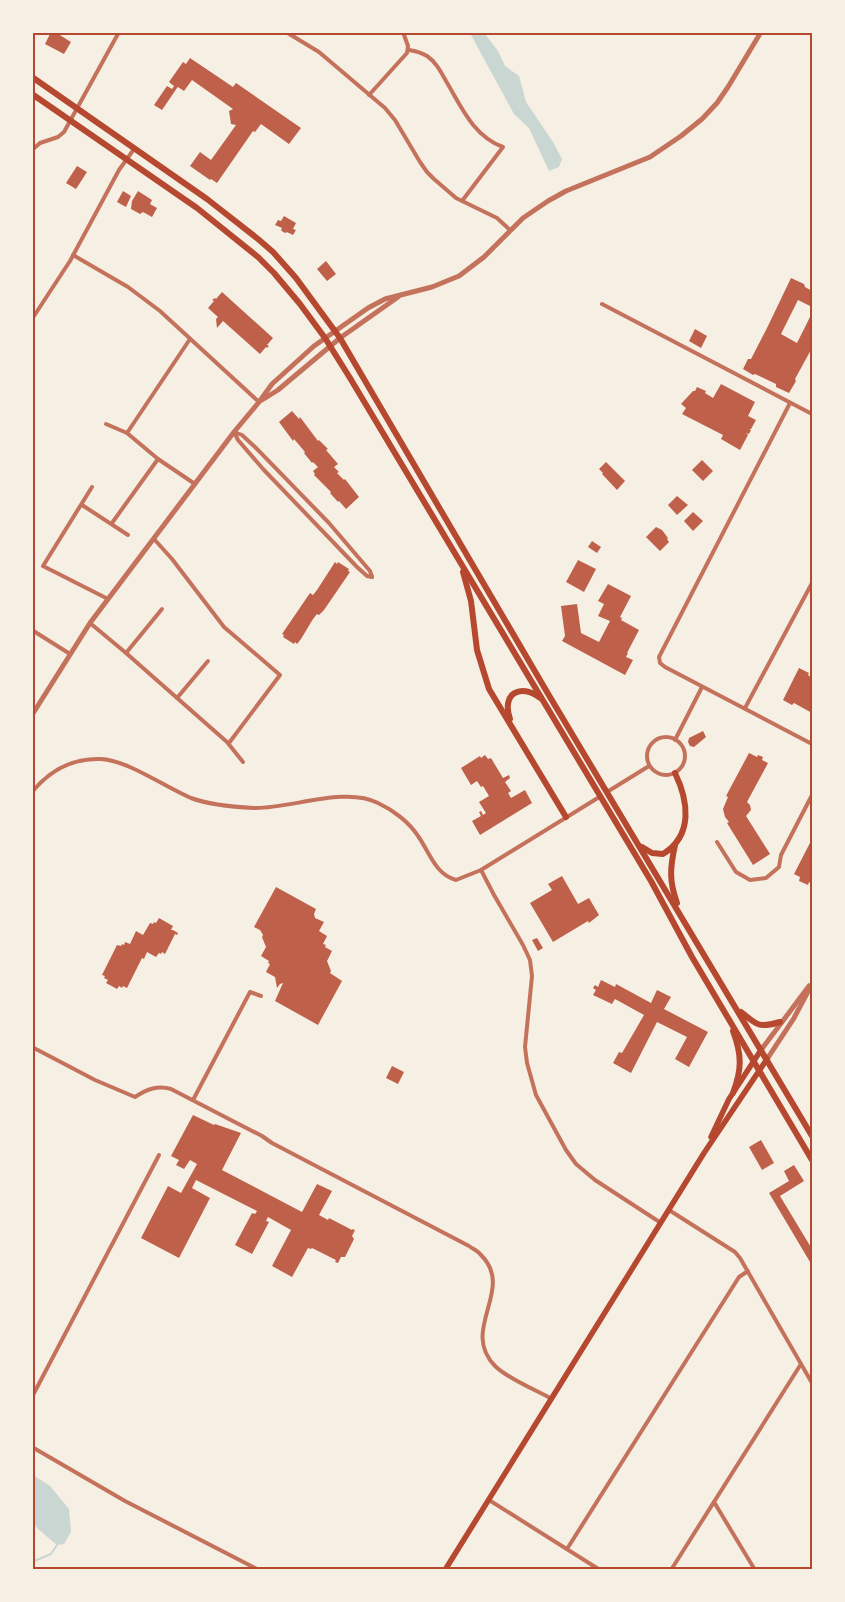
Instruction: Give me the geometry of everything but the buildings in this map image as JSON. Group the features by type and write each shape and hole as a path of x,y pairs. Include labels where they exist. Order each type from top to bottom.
{"main road":[{"path":"32,77 207,199 258,239 293,274 335,331 614,805 768,1059 812,1136"},
{"path":"32,94 197,208 249,249 283,282 325,338 607,808 812,1160"},
{"path":"249,249 258,239"},
{"path":"459,561 470,595 477,650 484,674 496,702 512,725 566,817"},
{"path":"512,725 506,706 514,694 521,690 528,691 543,701"},
{"path":"675,773 684,795 686,812 671,866 671,882 681,916"},
{"path":"639,845 652,853 664,854 676,844"},
{"path":"724,1009 738,1044 740,1058 739,1074 733,1093"},
{"path":"737,1009 753,1022 760,1025 767,1026 780,1022"},
{"path":"704,1153 733,1093 762,1050"},
{"path":"445,1570 704,1153 768,1059"}],"street":[{"path":"32,150 40,143 58,137 64,132 118,32"},
{"path":"286,32 319,52 395,120 427,172 462,202 497,218 510,230"},
{"path":"402,32 409,50"},
{"path":"33,712 90,623 272,384 325,338 375,304 393,296 400,296 440,284 459,276 484,257 534,209 566,191 650,157 681,136 702,120 717,103 761,32"},
{"path":"369,95 404,58 409,50"},
{"path":"409,50 421,53 432,60 440,69 466,116 474,126 485,138 503,147 462,202"},
{"path":"32,319 73,255 134,149"},
{"path":"73,255 128,287 160,311 259,402"},
{"path":"259,402 278,390 340,338 400,296"},
{"path":"602,304 812,414"},
{"path":"127,433 190,339"},
{"path":"790,403 659,657 660,663 665,667 812,744"},
{"path":"106,424 127,433 158,459 195,484"},
{"path":"234,432 242,435 255,447 329,523 370,570 372,577 367,576 358,568 263,469 238,440 234,432"},
{"path":"112,523 158,459"},
{"path":"92,487 44,566 108,599"},
{"path":"82,505 128,535"},
{"path":"154,539 172,559 224,627 280,675 229,743"},
{"path":"745,708 812,583"},
{"path":"126,653 162,609"},
{"path":"90,623 229,743 243,762"},
{"path":"32,630 70,654"},
{"path":"178,698 208,661"},
{"path":"675,740 702,687"},
{"path":"663,738 675,740 682,746 685,755 683,765 675,773 662,775 654,771 649,766 647,758 648,751 653,742 663,738"},
{"path":"32,792 54,770 84,760 102,759 119,762 191,798 206,803 256,808 350,796 373,801 395,813 408,823 436,866 450,879 461,880 481,870 649,766"},
{"path":"717,842 736,872 750,880 766,878 778,868 781,855 812,795"},
{"path":"481,870 530,960 532,976 525,1047 527,1063 536,1095 566,1150 576,1164 595,1180 661,1223"},
{"path":"762,1050 780,1022 812,982"},
{"path":"768,1059 794,1018 812,982"},
{"path":"193,1100 250,992 261,996"},
{"path":"32,1047 95,1080 135,1097 163,1086 172,1089 451,1236 482,1255 493,1277 493,1293 482,1326 482,1341 488,1356 505,1374 552,1399"},
{"path":"32,1397 159,1155"},
{"path":"669,1210 735,1252 748,1271 812,1383"},
{"path":"567,1549 739,1277 748,1271"},
{"path":"671,1570 801,1364"},
{"path":"32,1447 125,1501 259,1570"},
{"path":"489,1500 600,1570"},
{"path":"714,1502 754,1570"}],"shaded area":[{"path":"470,33 484,33 498,51 505,66 519,76 526,102 562,159 559,167 549,171 529,128 514,114"},
{"path":"33,1475 50,1486 69,1509 71,1532 64,1544 57,1545 37,1528 33,1522"}],"waterway":[{"path":"32,1562 51,1554 57,1545"}]}
